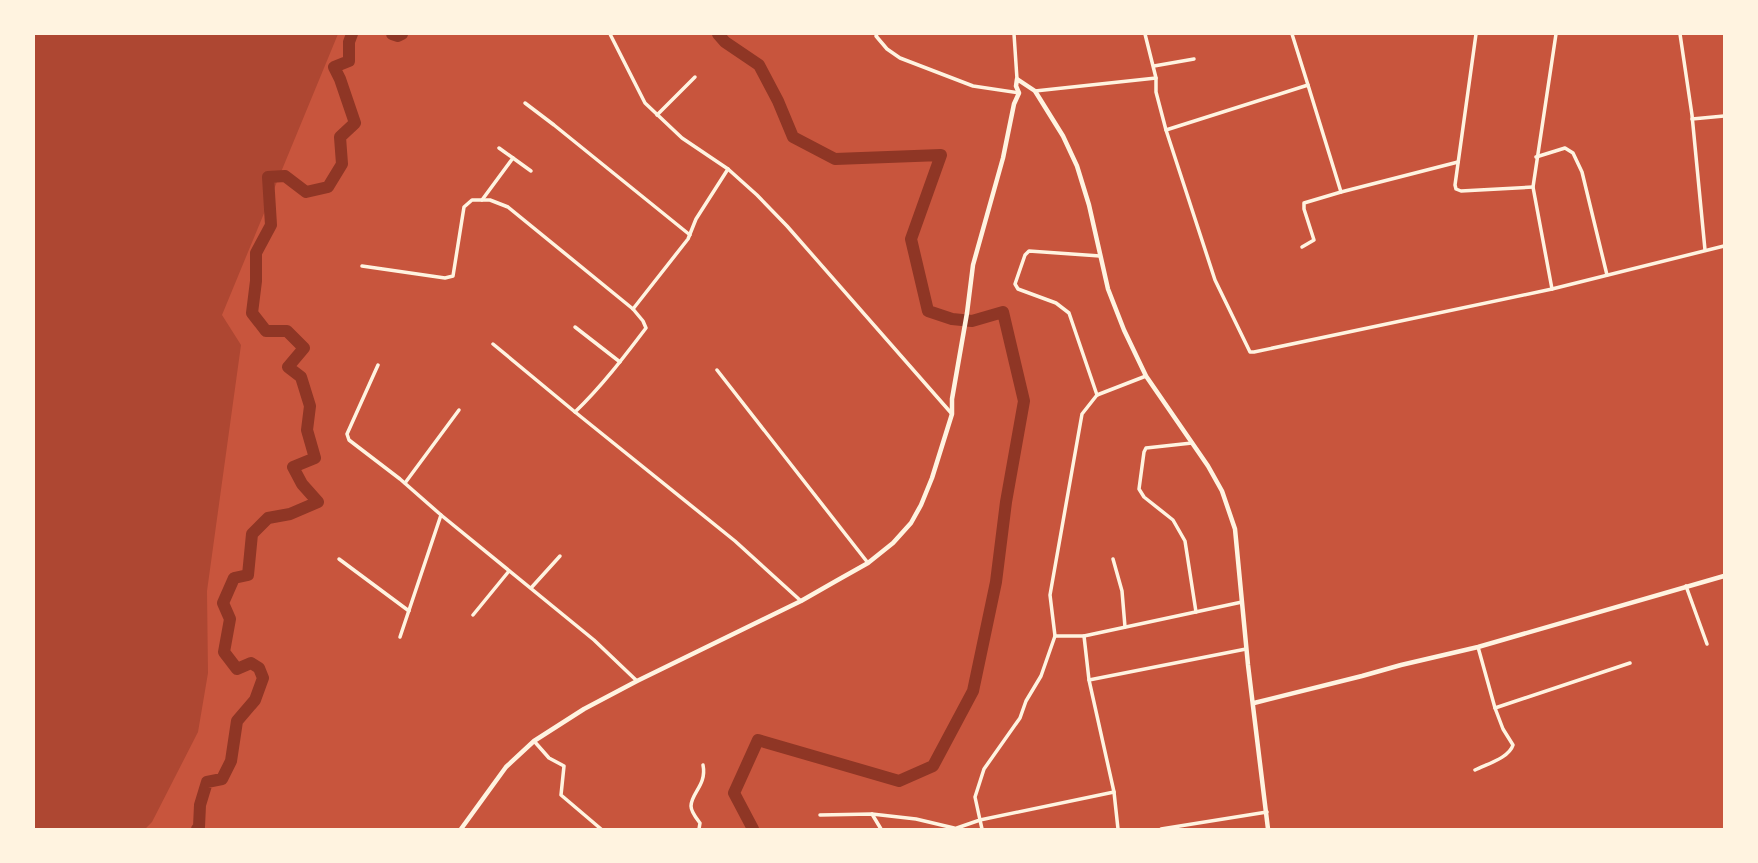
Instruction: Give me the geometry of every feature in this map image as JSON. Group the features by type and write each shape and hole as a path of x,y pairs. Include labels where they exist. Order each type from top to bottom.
{"street":[{"path":"610,34 645,103 682,138 728,169 757,195 787,226 952,414"},
{"path":"877,34 876,36 886,49 900,58 973,86 1019,93"},
{"path":"461,829 506,767 534,741 584,709 637,681 801,601 868,563 893,543 911,523 921,505 932,478 952,414 952,399 967,313 973,265 1003,158 1014,104 1019,93 1016,86 1017,79 1014,34"},
{"path":"1145,34 1154,66 1156,92 1166,130 1216,280 1250,352 1259,352 1552,289 1724,246"},
{"path":"1292,34 1341,192"},
{"path":"1476,34 1455,185 1456,189 1461,191 1533,187"},
{"path":"1552,289 1533,187 1536,157 1556,34"},
{"path":"1680,34 1692,119 1706,250"},
{"path":"1154,66 1194,59"},
{"path":"656,115 695,77"},
{"path":"1035,91 1156,78"},
{"path":"1017,79 1035,91 1063,136 1077,166 1089,205 1108,289 1124,330 1146,376 1208,466 1222,491 1230,513 1235,530 1246,650 1254,703 1268,829"},
{"path":"1166,130 1308,85"},
{"path":"525,103 554,124 690,235"},
{"path":"1692,119 1724,116"},
{"path":"499,148 531,171"},
{"path":"1536,157 1565,148 1573,153 1582,172 1607,275"},
{"path":"482,200 514,158"},
{"path":"1302,247 1313,242 1314,237 1304,209 1304,203 1458,162"},
{"path":"633,309 690,235 696,219 728,169"},
{"path":"362,266 444,278 453,276 464,207 472,200 490,200 508,207 633,309 644,320 646,328 590,398 575,412"},
{"path":"1097,395 1069,313 1056,303 1018,289 1015,284 1025,255 1029,251 1100,256"},
{"path":"574,328 620,362"},
{"path":"493,344 735,541 801,601"},
{"path":"378,365 347,434 349,440 405,483 441,515 594,640 637,681"},
{"path":"716,370 868,563"},
{"path":"982,829 975,797 984,769 1020,718 1026,701 1041,676 1055,636 1050,595 1082,414 1097,395 1146,376"},
{"path":"405,483 459,410"},
{"path":"1192,443 1146,448 1144,452 1139,489 1144,498 1173,520 1185,541 1196,612"},
{"path":"400,638 441,515"},
{"path":"531,588 560,556"},
{"path":"339,559 409,611"},
{"path":"1113,559 1122,591 1125,627"},
{"path":"473,615 509,571"},
{"path":"1254,703 1408,663 1478,648 1724,576"},
{"path":"1686,586 1707,644"},
{"path":"1055,636 1084,636 1242,602"},
{"path":"1084,636 1089,680 1114,792 1118,829"},
{"path":"1475,770 1505,755 1513,745 1503,729 1495,708 1478,648"},
{"path":"1089,680 1246,650"},
{"path":"1495,708 1630,663"},
{"path":"534,741 549,758 564,766 561,795 601,829"},
{"path":"699,829 700,823 692,811 691,804 703,780 705,771 703,765"},
{"path":"820,815 872,814 916,819 954,829 980,820 1114,792"},
{"path":"1161,829 1267,812"},
{"path":"872,814 881,829"}],"shaded area":[{"path":"34,34 338,34 222,315 241,345 207,591 208,673 198,732 152,822 145,829 34,829"}],"waterway":[{"path":"197,829 199,827 200,805 207,782 222,779 231,761 237,721 255,700 263,678 259,668 251,663 237,669 224,652 230,619 223,603 234,578 248,575 252,534 268,518 290,514 318,502 302,484 293,467 315,458 307,430 310,406 301,377 288,367 304,348 287,331 266,331 252,313 256,281 256,253 271,225 268,177 285,176 306,192 328,187 342,164 340,137 355,123 340,79 334,67 349,61 349,42 352,34"},
{"path":"392,34 398,36 402,34"},
{"path":"718,34 725,42 759,65 778,101 793,137 835,159 941,155 911,239 928,311 952,319 972,321 1003,312 1024,401 1006,502 996,582 973,691 933,766 899,781 758,740 734,793 753,829"}]}
